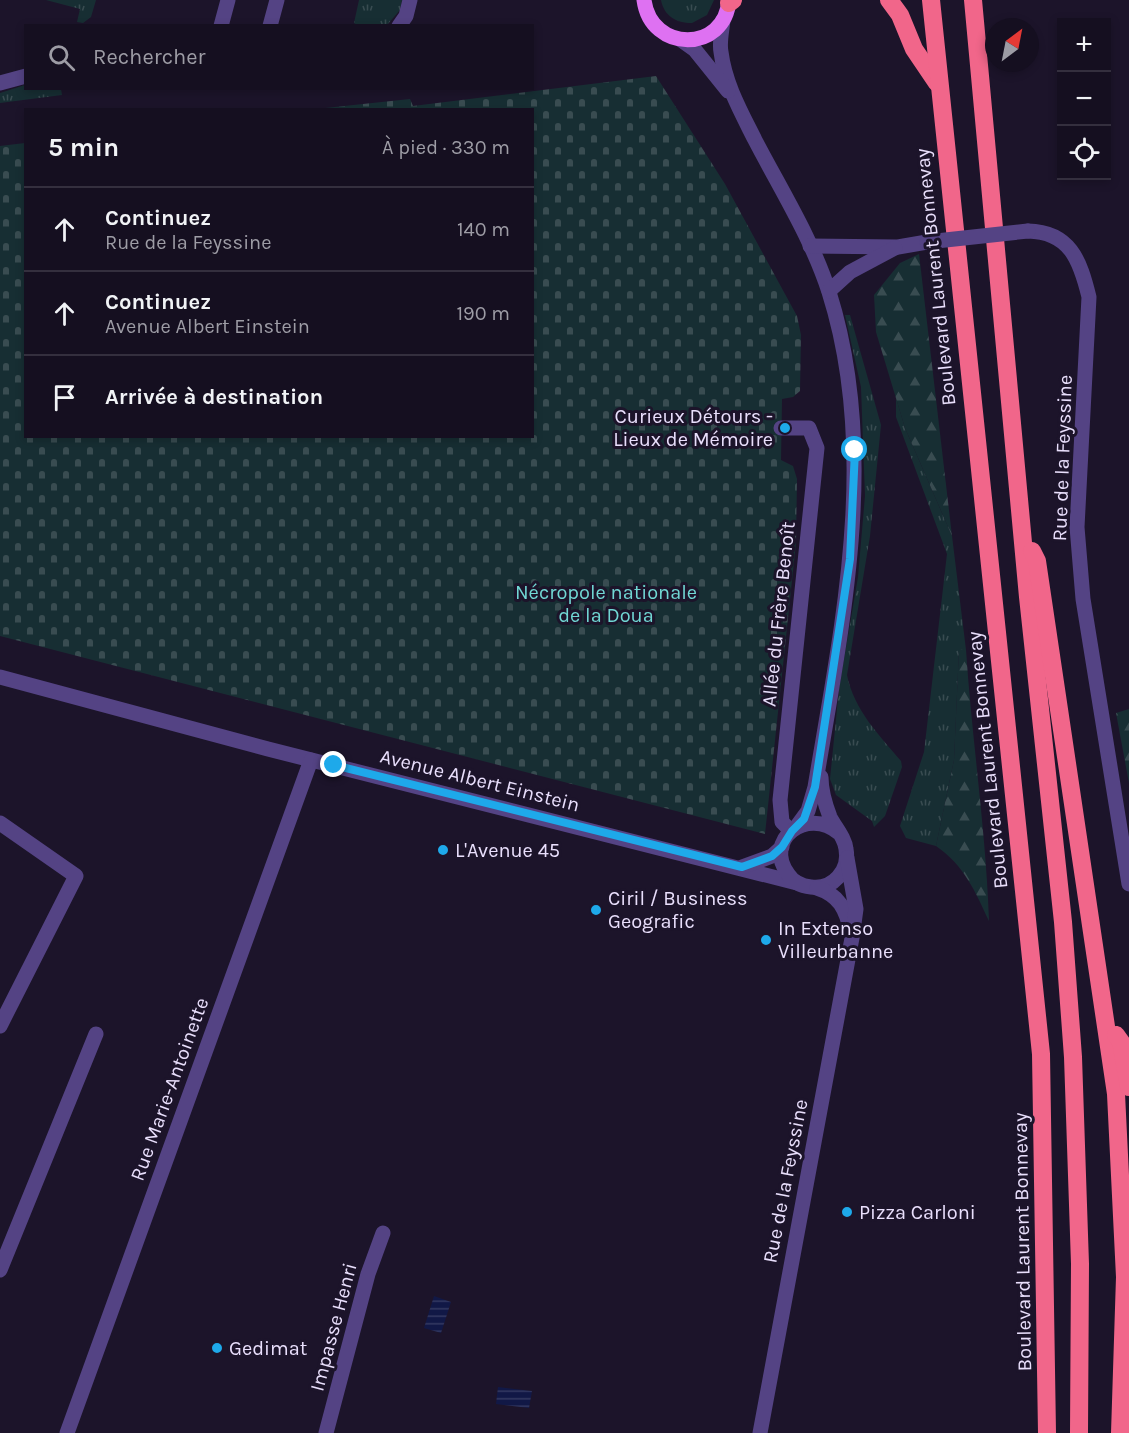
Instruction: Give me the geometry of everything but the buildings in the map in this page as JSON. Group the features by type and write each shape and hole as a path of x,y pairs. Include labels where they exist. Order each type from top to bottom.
{"highway":[{"path":"888,0 900,15 914,49 938,84"},
{"name":"Boulevard Laurent Bonnevay","path":"931,0 1041,1054 1047,1433"},
{"path":"973,0 1073,1057 1080,1264 1079,1433"},
{"path":"1022,531 1037,561 1116,1094 1125,1277 1120,1433"},
{"path":"1105,1015 1121,1042 1129,1087"}],"main road":[{"path":"644,0 649,18 655,26 671,38 681,40 702,38 717,28 731,1"}],"street":[{"path":"222,24 228,0"},
{"path":"271,24 277,0"},
{"path":"400,24 406,16 410,0"},
{"path":"723,20 720,50 734,98 810,246 829,291 844,354 853,412 855,473 850,559 811,801 804,819 782,847 772,856 742,867"},
{"path":"681,40 695,50 734,98"},
{"path":"0,83 8,78 24,76"},
{"name":"Rue de la Feyssine","path":"810,246 898,247 1028,231 1045,231 1065,242 1084,278 1089,297 1077,527 1083,599 1129,884"},
{"name":"Rue de la Feyssine","path":"829,291 850,272 898,247"},
{"name":"Allée du Frère Benoît","path":"781,428 809,428 817,448 780,800 782,822 794,829"},
{"name":"Avenue Albert Einstein","path":"0,678 311,760 742,867 796,883"},
{"path":"782,847 784,867 796,883 816,888 834,881 842,873 847,858 846,847 824,800 820,754"},
{"name":"Rue Marie-Antoinette","path":"67,1433 311,760"},
{"path":"794,829 819,822 839,833"},
{"path":"0,823 76,876 0,1026"},
{"name":"Rue de la Feyssine","path":"760,1433 852,938 856,909 847,858"},
{"name":"Rue de la Feyssine","path":"816,888 831,893 841,904 852,938"},
{"path":"0,1270 96,1034"},
{"name":"Impasse Henri","path":"326,1433 369,1274 383,1233"}],"green space":[{"path":"46,0 96,0 91,17 83,23 77,22 80,9"},
{"path":"359,0 402,0 400,10 388,24 354,23"},
{"path":"661,0 714,0 707,15 692,23 672,18 665,10"},
{"name":"Nécropole nationale de la Doua","path":"656,76 725,184 797,316 801,335 800,391 793,397 782,399 781,460 793,466 797,479 796,543 765,834 0,636 0,146 24,143 24,438 534,438 534,108 325,108 410,99 413,106"},
{"path":"24,85 24,90 61,90 62,95 0,103 0,93"},
{"path":"919,254 952,536 905,428 876,332 874,295 900,263"},
{"path":"845,315 850,315 881,425 870,536 847,675 850,688 861,711 901,761 902,767 885,816 874,827 872,821 836,795 830,779 839,689 858,577 865,496 861,387"},
{"path":"896,398 905,428 952,536 966,650 959,650 954,760 936,846 906,838 900,826 924,752 947,554 896,417"},
{"path":"959,649 966,650 989,921 961,870 946,853 936,846 954,760"},
{"path":"1129,709 1129,783 1116,713"}],"shaded area":[{"path":"434,1296 451,1302 441,1333 424,1328"},
{"path":"498,1387 532,1391 529,1408 496,1404"}],"place":[{"name":"Curieux Détours - Lieux de Mémoire","path":"785,428"},
{"name":"L'Avenue 45","path":"443,850"},
{"name":"Ciril / Business Geografic","path":"596,910"},
{"name":"In Extenso Villeurbanne","path":"766,940"},
{"name":"Pizza Carloni","path":"847,1212"},
{"name":"Gedimat","path":"217,1348"}],"route":[{"path":"334,765 742,867 772,856 804,819 815,787 850,559 855,450"}]}
